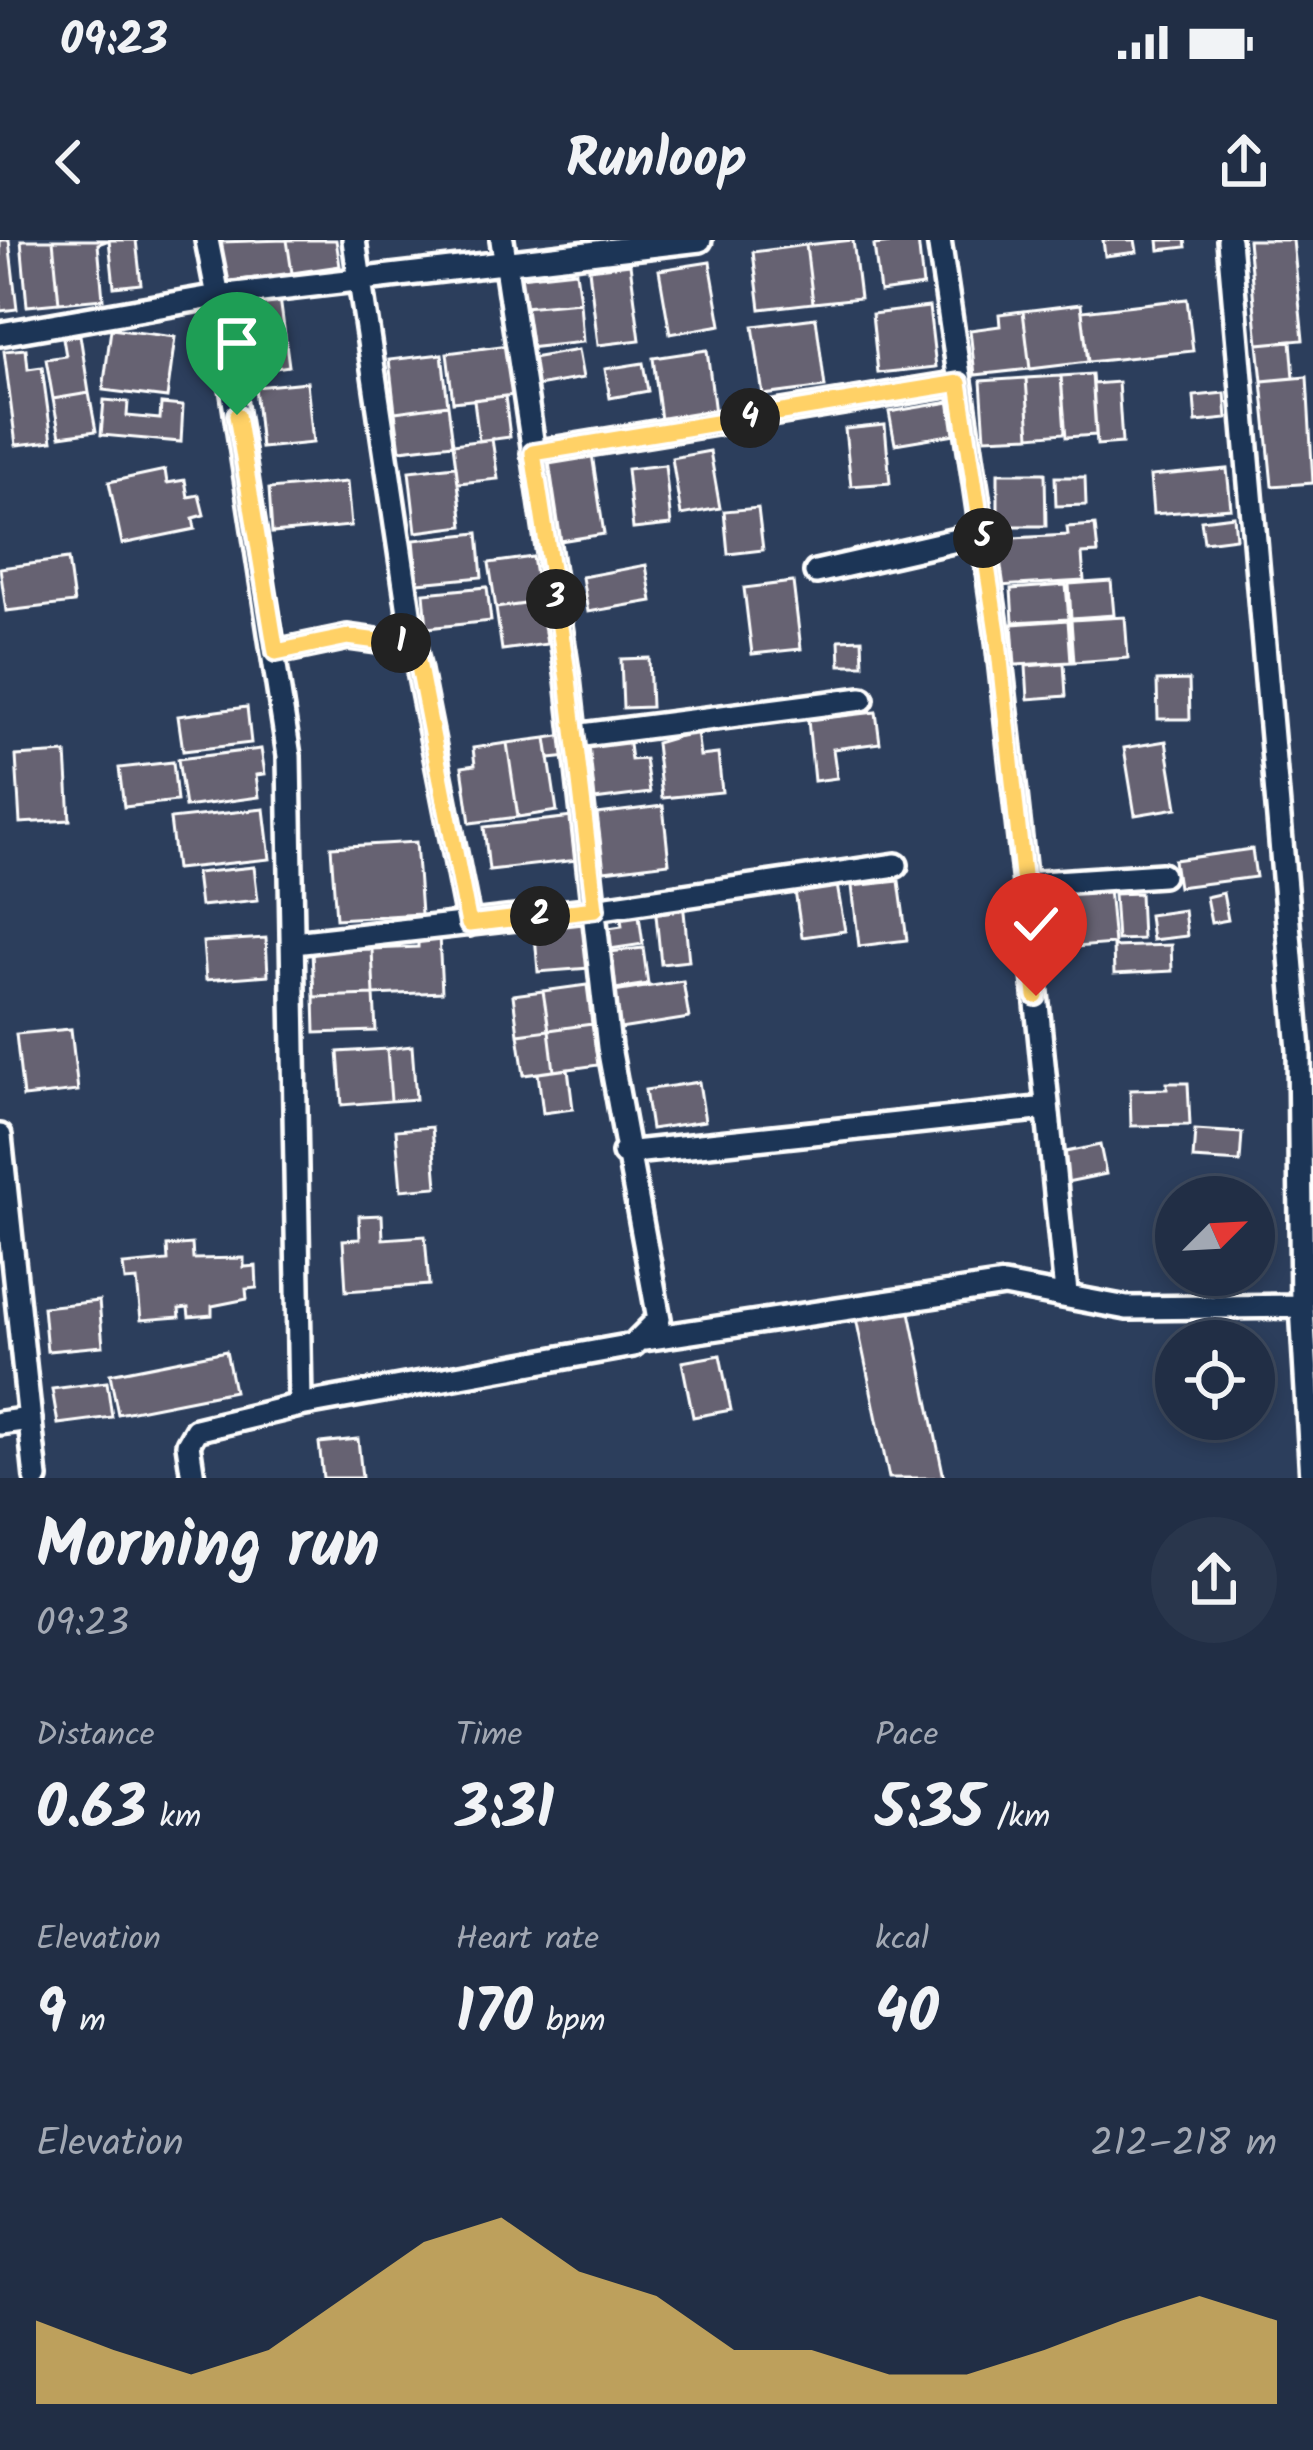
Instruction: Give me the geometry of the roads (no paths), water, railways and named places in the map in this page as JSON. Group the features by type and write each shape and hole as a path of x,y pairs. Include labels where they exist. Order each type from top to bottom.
{"street":[{"path":"207,240 289,756 300,1405"},
{"path":"354,240 415,646 469,924"},
{"path":"502,240 575,736 625,1153 659,1319 644,1339"},
{"path":"0,334 218,296 506,264 614,245 700,240"},
{"path":"939,240 983,534 1025,884 1066,1293"},
{"path":"1229,240 1299,1050 1307,1220 1302,1306 1312,1478"},
{"path":"533,453 959,383"},
{"path":"816,572 983,534"},
{"path":"276,652 348,637 415,646"},
{"path":"575,736 862,699"},
{"path":"294,943 595,909 896,865"},
{"path":"1025,884 1162,875"},
{"path":"625,1153 1047,1108"},
{"path":"0,1136 36,1478"},
{"path":"193,1478 188,1444 196,1430 300,1405 644,1339 970,1288 1004,1285 1127,1308 1302,1306"},
{"path":"0,1423 30,1419"}]}
